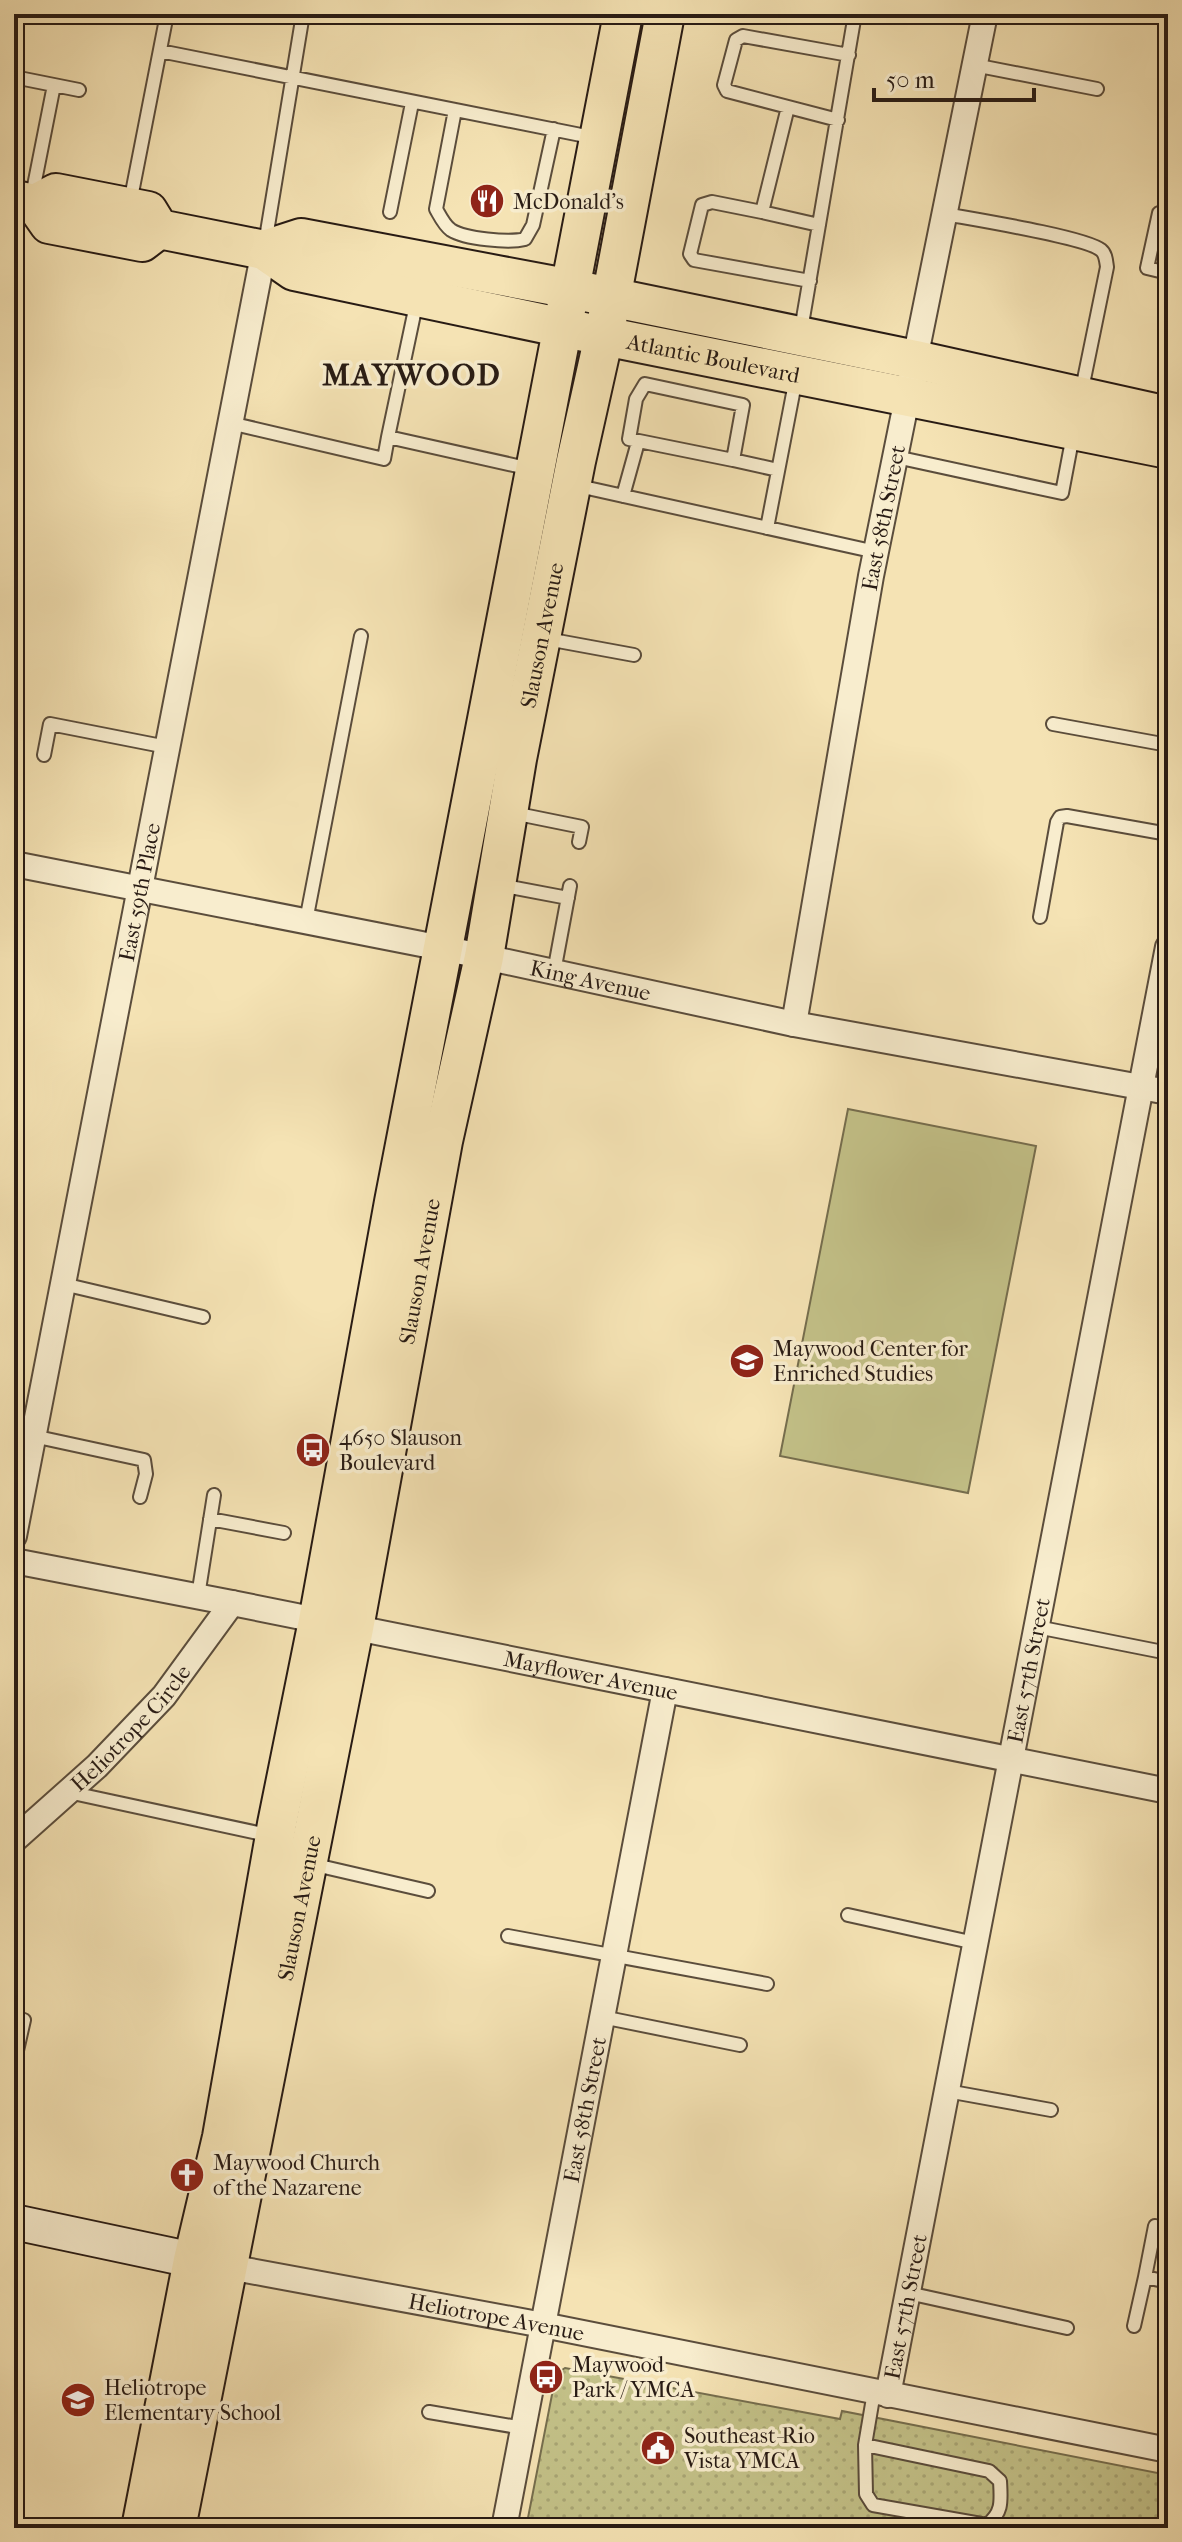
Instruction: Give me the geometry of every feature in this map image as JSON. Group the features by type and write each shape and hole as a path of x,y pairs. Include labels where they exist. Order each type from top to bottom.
{"main road":[{"name":"Slauson Avenue","path":"141,2528 211,2264 307,1863 336,1625 362,1370 623,14"},
{"name":"Slauson Avenue","path":"176,2528 211,2264 222,2137 275,1837 336,1625 484,957 541,637 612,298 665,14"},
{"name":"Atlantic Boulevard","path":"26,203 49,224 142,242 144,218 264,250 294,271 908,398 1077,414 1168,416"},
{"name":"Atlantic Boulevard","path":"264,250 301,238 571,289 916,360 1077,414 1168,449"}],"street":[{"name":"East 58th Street","path":"794,1024 876,552 985,14"},
{"name":"East 59th Place","path":"14,1536 264,250"},
{"name":"King Avenue","path":"14,864 484,957 794,1024 1168,1092"},
{"name":"East 57th Street","path":"881,2394 908,2293 1168,947"},
{"name":"Mayflower Avenue","path":"14,1561 1168,1791"},
{"name":"Heliotrope Circle","path":"14,1840 97,1766 164,1696 232,1603"},
{"name":"East 58th Street","path":"504,2528 665,1690"},
{"name":"Heliotrope Avenue","path":"14,2222 211,2264 543,2325 1168,2450"}],"lane":[{"path":"144,218 160,51 167,14"},
{"path":"264,250 303,14"},
{"path":"800,336 855,14"},
{"path":"838,120 727,91 724,85 736,40 743,36 849,55"},
{"path":"160,51 599,139"},
{"path":"974,65 1097,89"},
{"path":"14,77 79,90"},
{"path":"26,203 54,85"},
{"path":"390,212 412,103"},
{"path":"762,212 788,107"},
{"path":"455,110 436,209 453,232 510,243 525,239 533,225 554,129"},
{"path":"810,281 694,260 690,254 702,205 712,202 819,225"},
{"path":"1168,214 1159,213 1147,268 1168,273"},
{"path":"896,457 1062,493 1107,267 1106,256 1089,244 945,214"},
{"path":"230,423 384,459 418,298"},
{"path":"767,528 797,374"},
{"path":"733,460 743,405 645,384 636,399 629,439 778,470"},
{"path":"388,437 534,469"},
{"path":"623,496 638,442"},
{"path":"571,484 876,552"},
{"path":"306,921 361,636"},
{"path":"541,637 634,655"},
{"path":"44,755 50,724 167,747"},
{"path":"1053,724 1168,745"},
{"path":"509,812 582,827 579,842"},
{"path":"1040,917 1060,817 1168,834"},
{"path":"496,884 569,892 554,972"},
{"path":"63,1284 203,1317"},
{"path":"33,1436 144,1460 146,1474 140,1497"},
{"path":"198,1596 214,1495"},
{"path":"210,1519 284,1533"},
{"path":"1037,1627 1168,1653"},
{"path":"68,1792 275,1837"},
{"path":"307,1863 428,1891"},
{"path":"848,1915 975,1943"},
{"path":"508,1936 767,1984"},
{"path":"602,2017 740,2045"},
{"path":"14,2018 24,2020 16,2055"},
{"path":"947,2091 1051,2110"},
{"path":"1134,2326 1155,2226"},
{"path":"1145,2277 1168,2282"},
{"path":"908,2293 1067,2328"},
{"path":"865,2445 989,2471 1000,2481 1001,2500 997,2516 987,2525 873,2505 866,2494 865,2445 881,2394"},
{"path":"429,2412 523,2428"}],"shaded area":[{"path":"848,1109 1036,1146 968,1493 780,1456"},
{"path":"565,2368 840,2419 842,2411 1168,2475 1168,2528 526,2528 556,2374"}],"place":[{"name":"McDonald's","path":"487,201"},
{"name":"Maywood Center for Enriched Studies","path":"747,1361"},
{"name":"4650 Slauson Boulevard","path":"313,1450"},
{"name":"Maywood Church of the Nazarene","path":"187,2175"},
{"name":"Maywood Park / YMCA","path":"546,2377"},
{"name":"Heliotrope Elementary School","path":"78,2400"},
{"name":"Southeast-Rio Vista YMCA","path":"658,2448"}],"district":[{"name":"MAYWOOD","path":"412,375"}]}
